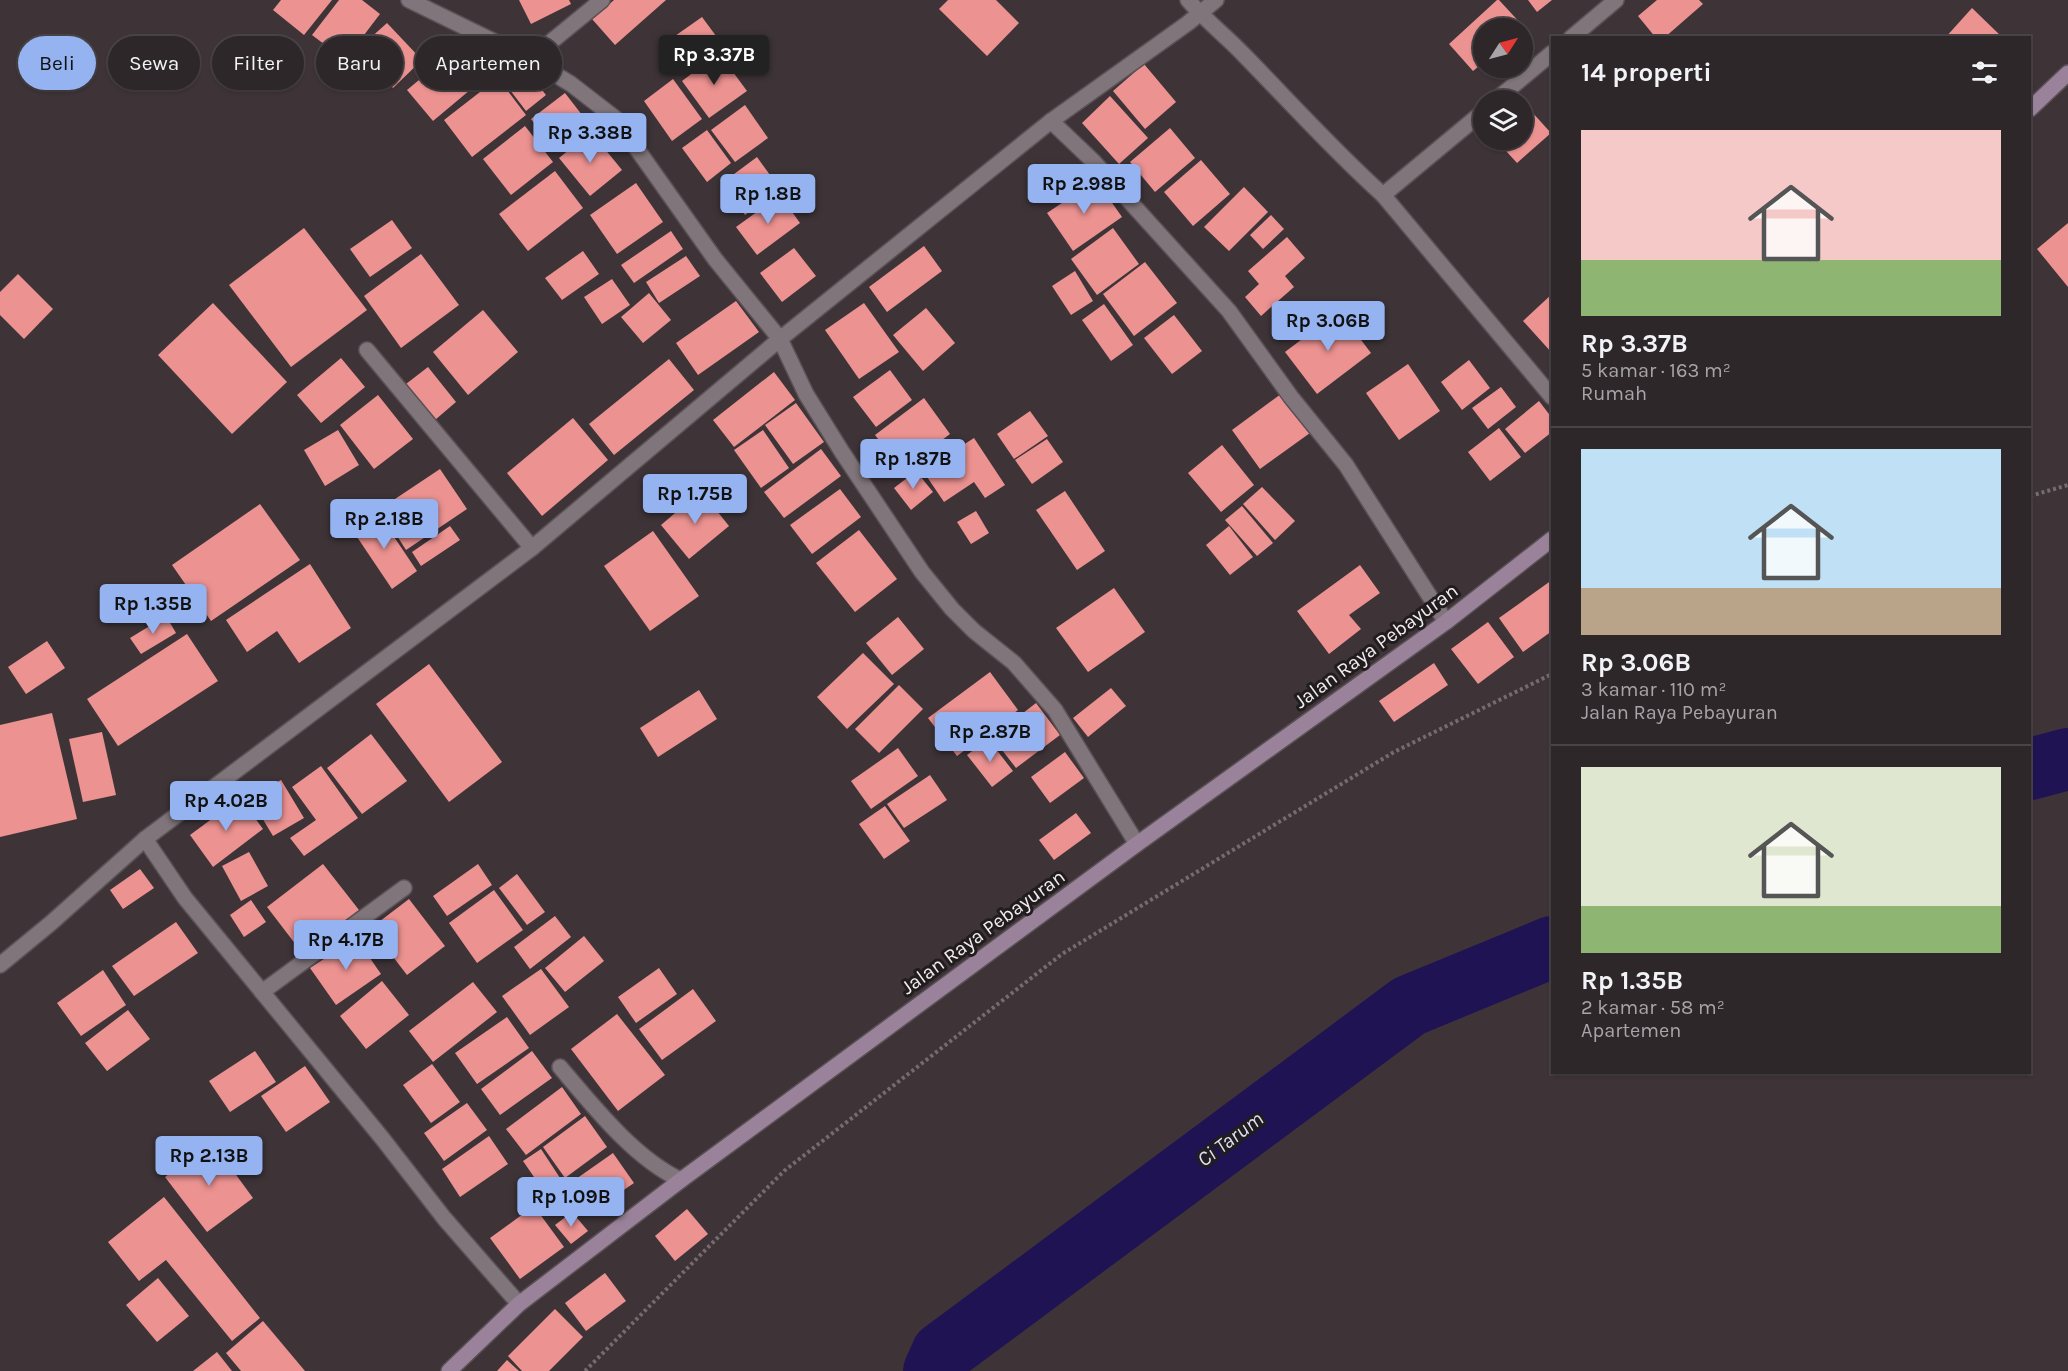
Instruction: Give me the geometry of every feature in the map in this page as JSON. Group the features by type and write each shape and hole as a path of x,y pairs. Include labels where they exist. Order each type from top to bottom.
{"main road":[{"path":"2031,108 2068,73"},
{"name":"Jalan Raya Pebayuran","path":"449,1371 519,1304 681,1180 1137,844 1446,622 1551,540"}],"street":[{"path":"409,0 483,36"},
{"path":"558,36 602,0"},
{"path":"1188,0 1242,52 1354,169 1383,195 1551,396"},
{"path":"0,965 145,839 532,548 780,339 1051,121 1200,14 1216,0"},
{"path":"1573,36 1616,0"},
{"path":"1508,90 1551,54"},
{"path":"562,79 615,118 715,259 780,339 806,394 922,572 952,609 974,631 1014,663 1055,710 1137,844"},
{"path":"1383,195 1473,120"},
{"path":"1051,121 1094,162 1229,311 1291,397 1346,465 1446,622"},
{"path":"367,350 532,548"},
{"path":"145,839 185,898 382,1138 444,1218 519,1304"},
{"path":"262,992 404,888"},
{"path":"560,1067 610,1126 666,1173 681,1180"}],"path":[{"path":"2031,496 2068,485"},
{"path":"585,1371 784,1171 1062,954 1394,752 1551,674"}],"building":[{"path":"281,0 332,0 304,35 273,10"},
{"path":"339,0 362,0 380,14 363,36 316,36 316,38 312,35"},
{"path":"519,0 569,0 571,4 531,24"},
{"path":"614,0 666,0 615,45 592,19"},
{"path":"948,0 996,0 1019,23 987,56 939,9"},
{"path":"1499,0 1516,18 1477,18"},
{"path":"1528,0 1552,0 1537,12"},
{"path":"1657,0 1699,0 1703,4 1666,36 1654,36 1638,16"},
{"path":"1972,8 2001,36 1947,36"},
{"path":"702,17 722,44 685,70 665,43"},
{"path":"1473,22 1473,71 1449,44"},
{"path":"387,23 399,36 372,36"},
{"path":"403,40 415,53 415,67 403,78"},
{"path":"719,53 747,91 709,118 682,81"},
{"path":"1144,64 1176,102 1145,129 1113,91"},
{"path":"673,79 702,119 672,141 644,101"},
{"path":"415,83 415,90 470,90 433,121 407,90"},
{"path":"483,90 507,90 526,115 472,157 444,120"},
{"path":"510,90 542,90 546,95 526,111"},
{"path":"565,93 589,124 555,150 531,119"},
{"path":"1110,96 1148,138 1119,164 1082,123"},
{"path":"745,105 768,138 735,162 711,130"},
{"path":"1533,113 1551,133 1533,149"},
{"path":"525,126 553,162 511,195 483,159"},
{"path":"1170,128 1195,158 1155,192 1130,162"},
{"path":"707,130 731,163 707,182 682,148"},
{"path":"591,132 622,170 590,196 559,158"},
{"path":"1505,150 1532,150 1517,163"},
{"path":"757,157 781,190 745,215 722,183"},
{"path":"1201,160 1230,194 1193,226 1164,192"},
{"path":"555,171 583,208 528,251 499,214"},
{"path":"1096,180 1122,217 1073,251 1047,213"},
{"path":"636,183 663,222 617,254 590,215"},
{"path":"1244,187 1268,212 1229,251 1204,227"},
{"path":"780,195 800,223 757,255 736,227"},
{"path":"1271,215 1284,229 1263,249 1250,235"},
{"path":"392,220 412,248 370,277 350,249"},
{"path":"2068,223 2068,287 2037,249"},
{"path":"304,228 367,310 291,367 229,285"},
{"path":"1113,228 1139,264 1097,295 1071,259"},
{"path":"671,231 683,249 634,283 621,265"},
{"path":"1287,237 1305,258 1285,276 1294,287 1261,316 1245,297 1259,284 1248,271"},
{"path":"924,246 942,271 887,312 869,287"},
{"path":"794,248 816,276 782,302 760,273"},
{"path":"583,251 599,274 562,300 545,278"},
{"path":"421,254 459,305 401,348 364,296"},
{"path":"686,256 700,276 659,303 646,282"},
{"path":"1145,262 1177,303 1134,336 1103,294"},
{"path":"1075,271 1093,301 1071,315 1052,286"},
{"path":"18,274 53,309 24,339 0,315 0,292"},
{"path":"612,279 630,305 602,324 584,297"},
{"path":"649,293 671,320 643,343 621,317"},
{"path":"1551,295 1551,352 1523,321"},
{"path":"736,301 759,332 698,375 676,343"},
{"path":"213,303 287,382 232,434 158,355"},
{"path":"864,303 899,352 859,379 825,330"},
{"path":"1104,304 1133,345 1111,361 1082,320"},
{"path":"926,308 955,343 923,371 893,335"},
{"path":"483,310 518,352 468,395 433,352"},
{"path":"1339,311 1371,353 1317,394 1285,352"},
{"path":"1174,315 1202,351 1172,374 1144,338"},
{"path":"341,358 365,387 321,423 297,395"},
{"path":"669,359 694,390 614,455 589,424"},
{"path":"1469,360 1490,388 1462,410 1441,382"},
{"path":"1408,364 1440,411 1399,440 1366,393"},
{"path":"428,367 456,402 435,420 406,384"},
{"path":"890,370 912,400 876,427 853,397"},
{"path":"774,372 795,400 734,447 713,420"},
{"path":"1501,387 1516,407 1488,429 1472,408"},
{"path":"1281,394 1310,433 1260,469 1232,430"},
{"path":"378,395 413,439 374,469 340,425"},
{"path":"924,398 950,434 902,470 875,435"},
{"path":"1539,401 1551,417 1551,433 1525,453 1505,429"},
{"path":"796,403 824,442 793,464 765,425"},
{"path":"1030,411 1048,436 1014,459 997,434"},
{"path":"573,418 608,460 542,516 507,473"},
{"path":"1499,428 1521,457 1490,481 1468,452"},
{"path":"338,430 359,465 325,486 304,450"},
{"path":"763,430 789,468 761,488 734,450"},
{"path":"974,438 1005,485 985,498 974,482 944,502 923,471"},
{"path":"1047,439 1063,462 1032,484 1015,460"},
{"path":"1222,445 1254,485 1221,512 1188,473"},
{"path":"821,449 841,476 784,518 764,492"},
{"path":"440,469 467,509 406,550 380,509"},
{"path":"916,471 933,492 911,510 894,488"},
{"path":"1262,487 1295,521 1275,540 1243,504"},
{"path":"840,489 861,517 812,554 790,525"},
{"path":"701,491 729,526 689,559 661,525"},
{"path":"1065,491 1105,551 1077,570 1036,510"},
{"path":"260,504 300,560 211,621 172,565"},
{"path":"1242,506 1273,543 1257,556 1225,520"},
{"path":"376,510 417,571 392,589 351,528"},
{"path":"976,511 989,533 971,544 957,522"},
{"path":"450,526 460,540 421,566 412,552"},
{"path":"1229,526 1253,557 1230,575 1206,545"},
{"path":"859,530 897,579 855,612 816,563"},
{"path":"653,531 699,596 650,631 604,566"},
{"path":"310,564 351,628 299,663 277,631 247,652 226,620"},
{"path":"1360,565 1380,593 1349,615 1361,629 1329,654 1297,611"},
{"path":"1551,581 1551,632 1523,652 1499,618"},
{"path":"1114,588 1145,632 1088,672 1056,628"},
{"path":"166,616 176,633 141,654 130,638"},
{"path":"898,617 924,649 892,675 866,643"},
{"path":"1488,622 1514,657 1478,684 1451,649"},
{"path":"187,634 218,681 118,746 87,699"},
{"path":"47,641 65,668 26,694 8,667"},
{"path":"863,653 894,684 847,729 817,697"},
{"path":"1434,663 1448,685 1394,722 1379,701"},
{"path":"429,664 502,762 449,802 376,704"},
{"path":"990,672 1018,710 957,756 928,718"},
{"path":"899,685 923,709 879,753 855,729"},
{"path":"1111,688 1126,706 1088,737 1073,718"},
{"path":"699,690 717,719 658,757 640,728"},
{"path":"1036,703 1060,735 1016,768 992,737"},
{"path":"52,713 77,819 0,837 0,725"},
{"path":"102,732 116,795 83,802 69,739"},
{"path":"371,734 407,781 362,814 327,768"},
{"path":"988,739 1013,771 992,787 967,755"},
{"path":"898,748 918,776 871,809 851,781"},
{"path":"1065,752 1084,778 1050,803 1031,777"},
{"path":"321,766 358,818 304,856 290,838 316,820 292,787"},
{"path":"930,775 947,800 904,828 887,804"},
{"path":"281,780 304,818 273,836 250,798"},
{"path":"240,798 263,829 213,867 190,835"},
{"path":"885,806 910,841 884,859 859,824"},
{"path":"1076,813 1091,833 1054,860 1039,840"},
{"path":"249,852 268,886 241,901 222,866"},
{"path":"323,864 359,910 303,954 267,907"},
{"path":"478,864 492,885 447,916 433,896"},
{"path":"140,869 154,888 123,909 110,890"},
{"path":"517,874 545,912 527,925 499,888"},
{"path":"494,890 523,930 477,963 449,923"},
{"path":"409,899 445,946 407,975 371,928"},
{"path":"251,900 266,922 244,937 230,915"},
{"path":"555,916 571,937 530,969 514,947"},
{"path":"176,922 198,953 134,996 112,966"},
{"path":"584,936 604,961 565,992 545,968"},
{"path":"356,938 381,974 336,1005 310,968"},
{"path":"659,968 677,994 636,1023 618,997"},
{"path":"541,969 569,1007 530,1035 502,996"},
{"path":"103,970 126,1005 81,1036 57,1003"},
{"path":"382,981 409,1015 366,1049 340,1016"},
{"path":"473,982 497,1012 433,1062 409,1031"},
{"path":"693,989 716,1021 662,1060 639,1029"},
{"path":"128,1010 150,1039 107,1071 85,1043"},
{"path":"617,1014 665,1075 618,1111 571,1049"},
{"path":"507,1017 529,1048 477,1084 455,1053"},
{"path":"255,1051 276,1082 230,1112 209,1081"},
{"path":"532,1051 552,1078 500,1115 481,1089"},
{"path":"432,1064 460,1102 431,1123 403,1085"},
{"path":"305,1066 330,1102 286,1132 261,1096"},
{"path":"562,1087 581,1114 526,1155 506,1129"},
{"path":"467,1103 487,1130 444,1161 424,1133"},
{"path":"585,1116 607,1147 565,1178 543,1147"},
{"path":"489,1136 508,1164 460,1197 442,1169"},
{"path":"212,1142 253,1198 207,1232 165,1177"},
{"path":"541,1149 562,1181 545,1193 523,1161"},
{"path":"613,1153 634,1183 596,1209 576,1179"},
{"path":"164,1197 260,1318 232,1341 166,1260 139,1281 108,1242"},
{"path":"534,1206 564,1247 520,1279 490,1238"},
{"path":"687,1209 708,1234 675,1261 655,1236"},
{"path":"572,1212 588,1231 571,1244 555,1225"},
{"path":"605,1273 626,1301 586,1331 565,1303"},
{"path":"158,1278 189,1316 157,1342 126,1305"},
{"path":"555,1309 583,1337 549,1371 522,1371 508,1356"},
{"path":"263,1321 305,1371 241,1371 226,1353"},
{"path":"217,1352 232,1371 193,1371"},
{"path":"507,1360 519,1371 497,1371"}],"waterway":[{"name":"Ci Tarum","path":"2031,769 2068,759"},
{"name":"Ci Tarum","path":"934,1371 942,1353 1409,1006 1551,947"}]}
